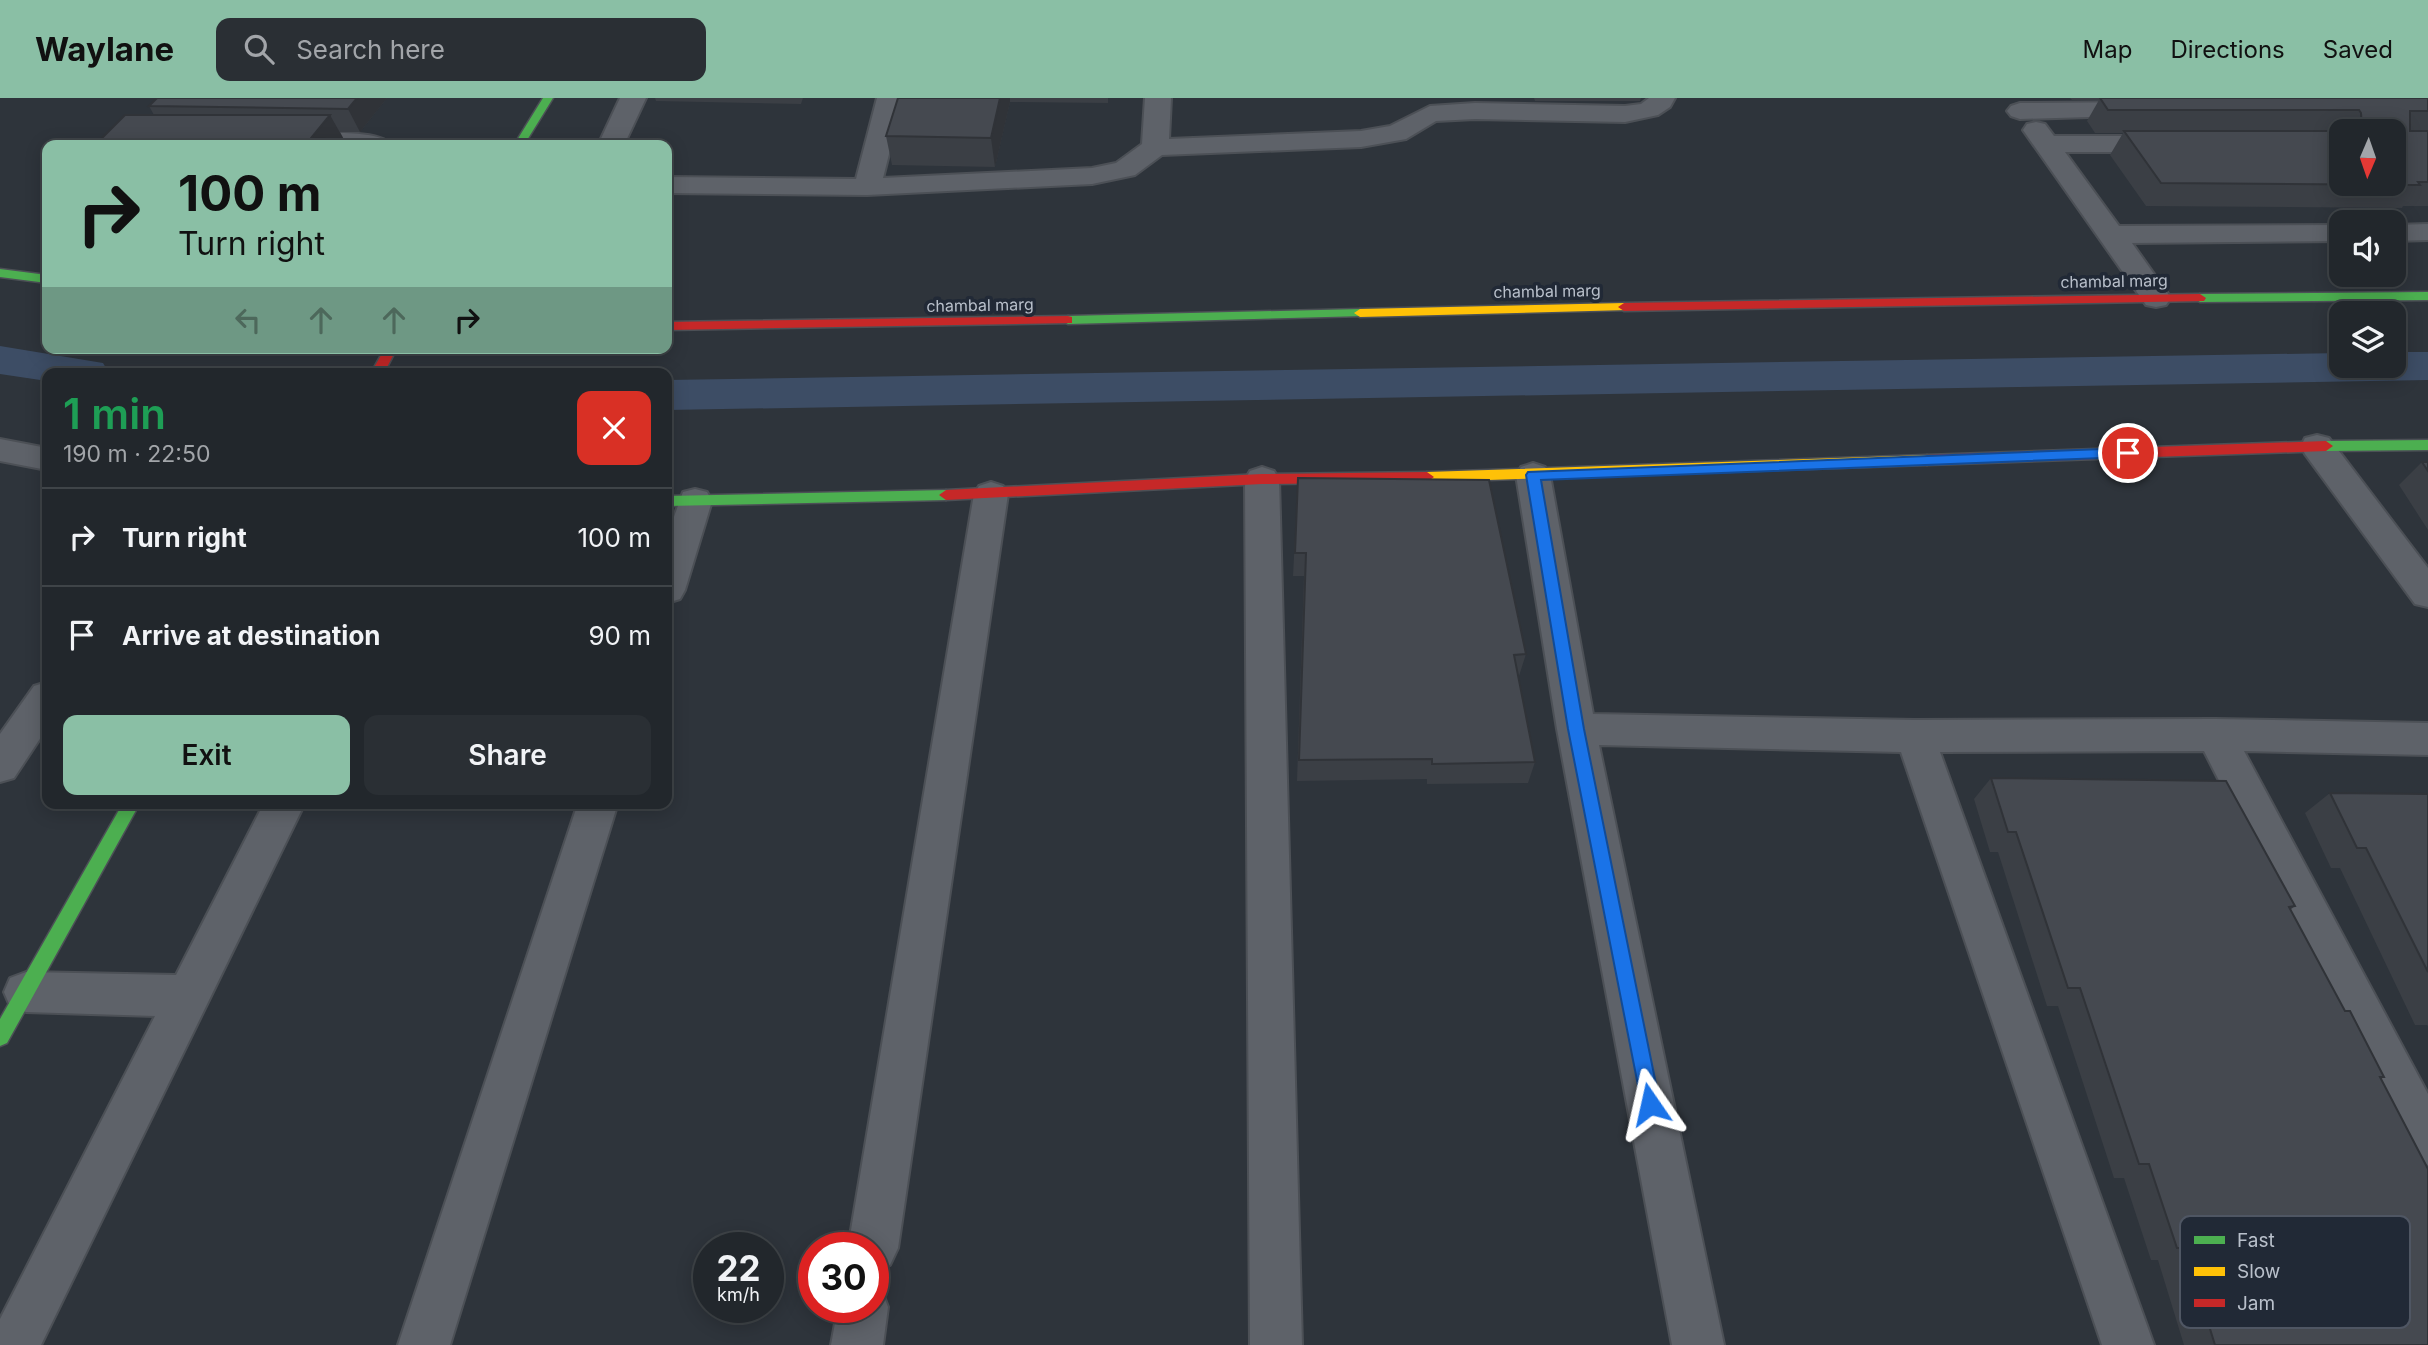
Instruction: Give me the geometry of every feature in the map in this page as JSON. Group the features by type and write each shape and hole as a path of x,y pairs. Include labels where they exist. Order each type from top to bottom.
{"street":[{"path":"522,140 548,98"},
{"path":"613,140 633,98"},
{"path":"867,187 890,98"},
{"path":"1155,147 1158,98"},
{"path":"672,185 867,187 1092,176 1125,169 1155,147 1361,139 1397,133 1427,106 1475,111 1625,114 1649,110 1661,102 1662,98"},
{"path":"2016,104 2170,110"},
{"path":"2016,104 2156,298"},
{"path":"2047,144 2194,144"},
{"path":"2406,233 2428,232"},
{"path":"2112,235 2329,233"},
{"path":"0,273 42,278"},
{"name":"chambal marg","path":"672,326 867,325 2156,298 2428,296"},
{"path":"672,558 681,501 991,494 1262,479 1533,475 2318,446 2428,445"},
{"path":"2318,446 2428,594"},
{"path":"0,450 42,458"},
{"path":"1533,475 1576,729 1698,1345"},
{"path":"1262,479 1276,1345"},
{"path":"876,1232 991,494"},
{"path":"0,766 42,704"},
{"path":"1576,729 1915,736 2216,735 2428,739"},
{"path":"2216,735 2428,1142"},
{"path":"1915,736 2128,1345"},
{"path":"0,1037 129,809"},
{"path":"14,1345 282,809"},
{"path":"424,1345 596,809"},
{"path":"26,992 189,996"},
{"path":"857,1345 860,1323"}],"building":[{"path":"157,98 357,98 348,109 149,106"},
{"path":"898,98 1000,98 991,138 886,136"},
{"path":"2100,98 2428,98 2428,111 2410,111 2410,131 2428,131 2428,182 2406,185 2406,119 2361,119 2359,110 2108,110"},
{"path":"125,115 330,115 311,138 327,140 100,140"},
{"path":"2124,131 2329,131 2329,184 2161,183"},
{"path":"1298,478 1489,480 1526,654 1514,655 1535,762 1432,764 1432,759 1299,760 1306,553 1295,553"},
{"path":"1991,778 2226,781 2295,906 2289,907 2345,1011 2350,1011 2384,1077 2380,1077 2428,1169 2428,1345 2215,1345 2210,1328 2410,1328 2410,1216 2180,1216 2180,1248 2177,1248 2149,1164 2139,1164 2080,988 2068,988 2016,832 2008,832"},
{"path":"2330,793 2428,794 2428,972 2366,848 2357,848"}],"waterway":[{"path":"0,360 54,368"},
{"path":"672,395 2428,366"}],"traffic: fast":[{"path":"522,140 548,98"},
{"path":"0,273 42,278"},
{"path":"2200,298 2428,296"},
{"path":"1068,320 1360,313"},
{"path":"2326,446 2428,445"},
{"path":"672,501 946,495"},
{"path":"0,1037 129,809"}],"traffic: slow":[{"path":"1360,313 1624,307"},
{"path":"1427,477 1927,460"}],"traffic: jam":[{"path":"1624,307 2200,298"},
{"path":"672,326 1068,320"},
{"path":"380,368 388,354"},
{"path":"1927,460 2326,446"},
{"path":"946,495 1262,479 1427,477"}],"route":[{"path":"1650,1104 1576,729 1533,475 2128,453"}]}
